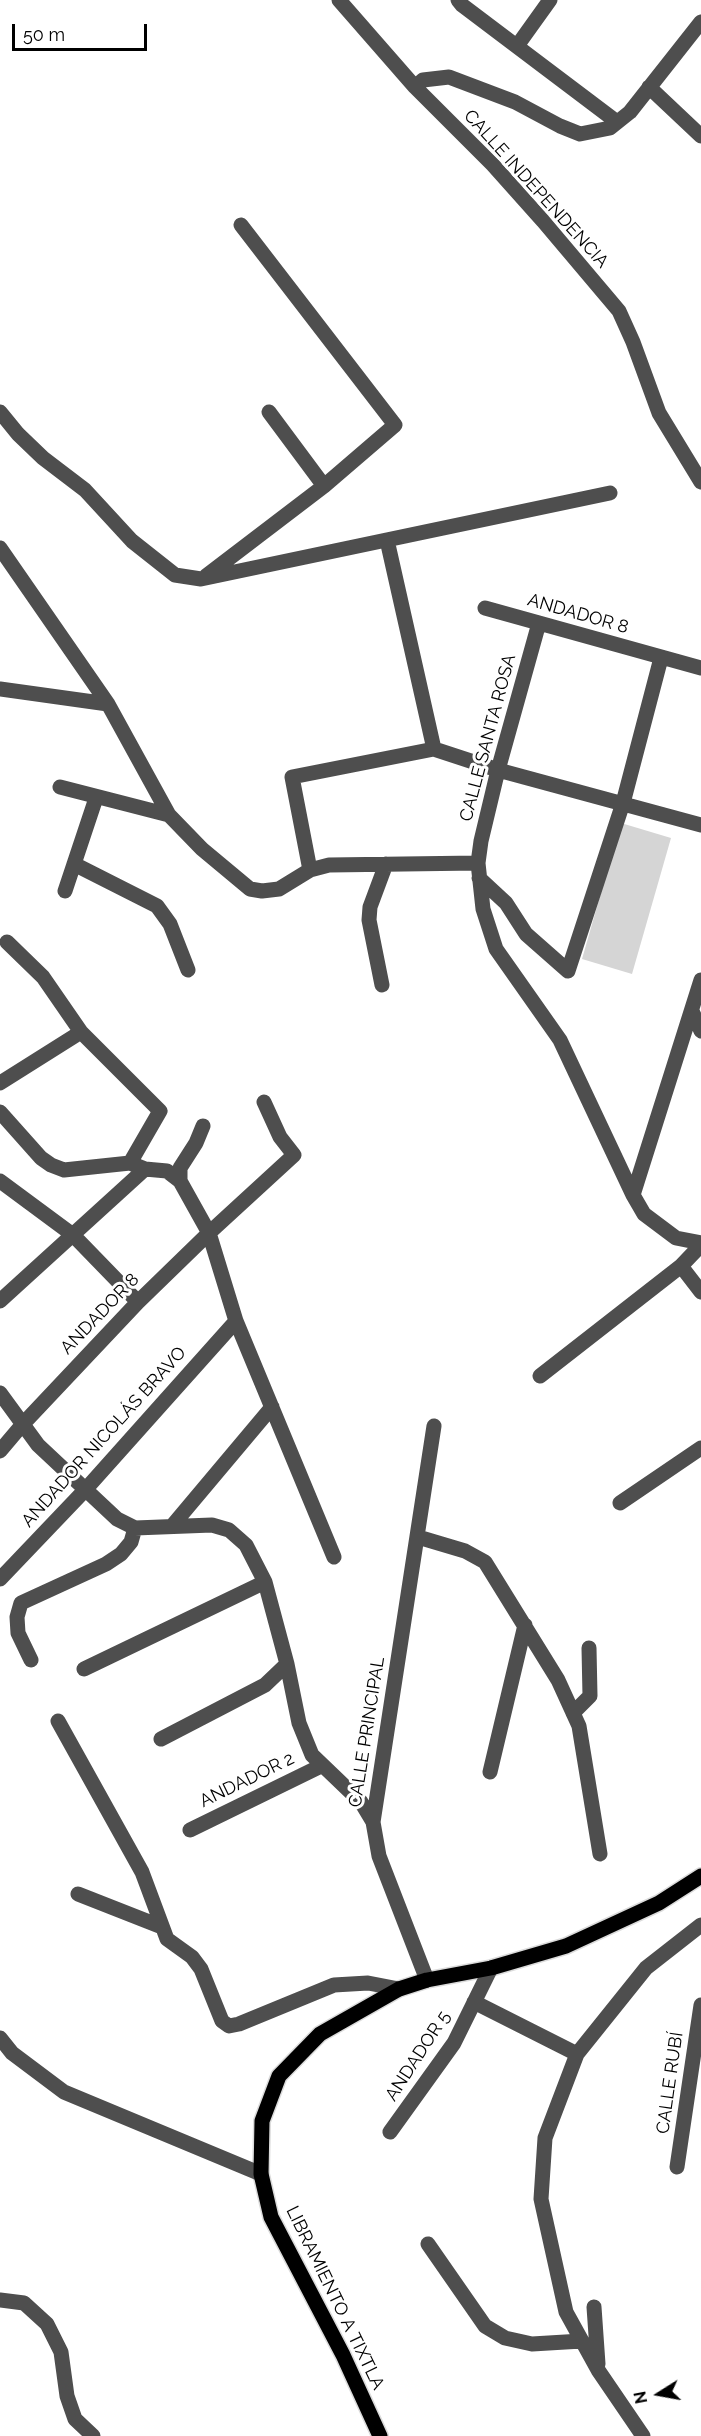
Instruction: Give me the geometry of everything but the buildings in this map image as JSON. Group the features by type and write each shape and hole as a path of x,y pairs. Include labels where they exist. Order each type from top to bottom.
{"main road":[{"name":"LIBRAMIENTO A TIXTLA","path":"380,2436 343,2355 271,2217 261,2174 262,2121 279,2076 320,2034 399,1989 427,1980 491,1968 566,1946 659,1904 701,1876"}],"street":[{"path":"339,0 415,87"},
{"path":"459,0 462,5 617,122 630,112 701,22"},
{"path":"517,46 550,0"},
{"name":"CALLE INDEPENDENCIA","path":"617,122 610,128 580,134 515,102 449,77 423,80 415,87 536,213 619,312 633,342 659,413 701,482"},
{"path":"650,87 701,136"},
{"path":"201,579 324,486 395,425 241,225"},
{"path":"0,412 43,458 85,490 132,541 175,575 201,579 610,493"},
{"path":"268,412 324,486"},
{"path":"387,540 434,749"},
{"path":"0,548 108,704 169,815 202,849 250,889 262,891 279,889 310,870 329,865 386,864 479,871 506,903 526,934 568,971 622,803 661,658"},
{"name":"ANDADOR 8","path":"485,608 701,668"},
{"name":"CALLE SANTA ROSA","path":"539,623 498,770 479,871 483,909 496,949 560,1040 644,1214 676,1238 701,1244"},
{"path":"0,689 108,704"},
{"path":"310,870 292,777 434,749 498,770 701,825"},
{"path":"60,787 169,815"},
{"path":"65,891 96,798"},
{"path":"74,864 157,906 170,924 188,970"},
{"path":"382,985 369,920 370,907 386,864"},
{"path":"0,1302 73,1235 137,1166 160,1111 81,1032 43,977 7,942"},
{"path":"633,1195 701,980"},
{"path":"692,1011 701,1031"},
{"path":"0,1083 81,1032"},
{"name":"ANDADOR 8","path":"0,1451 138,1302 294,1155 280,1137 264,1102"},
{"path":"0,1112 41,1158 64,1170 137,1166 167,1171 180,1181 209,1233 236,1321 334,1557"},
{"path":"180,1181 180,1168 196,1143 203,1126"},
{"path":"0,1181 73,1235 138,1302"},
{"path":"540,1376 681,1266 701,1244"},
{"path":"681,1266 701,1292"},
{"name":"ANDADOR NICOLÁS BRAVO","path":"0,1579 85,1490 236,1321"},
{"path":"0,1394 38,1445 117,1519 135,1527 212,1525 229,1530 246,1545 265,1582 287,1664 299,1723 312,1755 361,1802 373,1822"},
{"path":"172,1526 272,1407"},
{"name":"CALLE PRINCIPAL","path":"427,1980 379,1856 373,1822 434,1426"},
{"path":"620,1503 701,1448"},
{"path":"32,1660 18,1633 17,1617 21,1603 106,1564 121,1554 131,1542 135,1527"},
{"path":"418,1537 465,1551 485,1562 558,1680 579,1726 600,1854"},
{"path":"84,1669 265,1582"},
{"path":"490,1772 525,1625"},
{"path":"573,1713 590,1696 589,1648"},
{"path":"161,1738 265,1685 287,1664"},
{"path":"58,1721 142,1872 166,1939 192,1957 201,1969 222,2021 229,2026 239,2024 334,1985 368,1983 399,1989"},
{"name":"ANDADOR 2","path":"190,1830 321,1766"},
{"path":"78,1894 162,1927"},
{"path":"643,2436 598,2370 566,2312 541,2199 545,2138 577,2054 646,1968 701,1925"},
{"name":"ANDADOR 5","path":"390,2132 454,2043 491,1968"},
{"path":"474,2002 577,2054"},
{"name":"CALLE RUBÍ","path":"677,2167 701,2005"},
{"path":"0,2038 12,2053 64,2092 261,2174"},
{"path":"428,2244 485,2326 505,2338 532,2344 582,2341"},
{"path":"0,2300 24,2303 46,2324 61,2352 67,2396 75,2419 93,2436"},
{"path":"594,2307 598,2370"}],"shaded area":[{"path":"621,823 671,838 632,974 582,959"}]}
